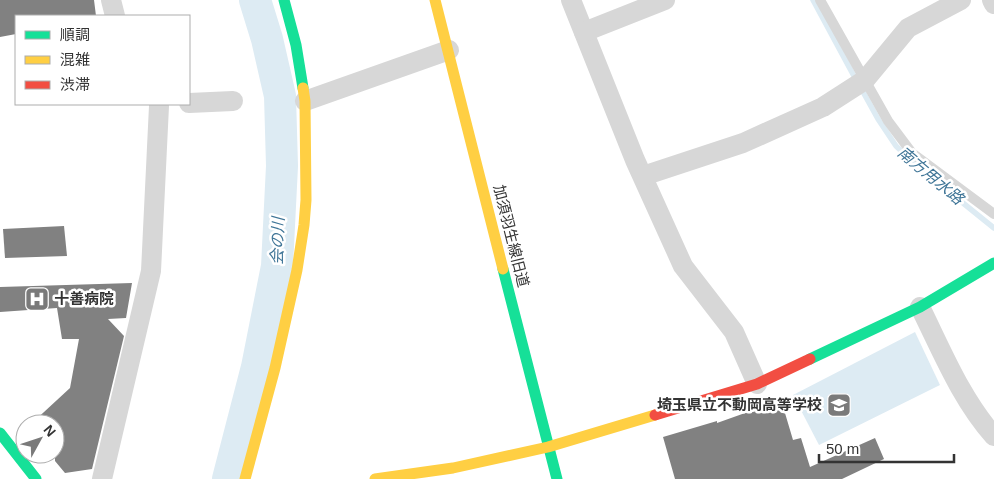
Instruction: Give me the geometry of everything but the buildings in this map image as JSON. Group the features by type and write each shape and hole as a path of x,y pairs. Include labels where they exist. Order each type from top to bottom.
{"street":[{"path":"111,0 115,15"},
{"path":"245,479 275,368 297,270 304,225 306,200 304,101 296,45 284,0"},
{"name":"加須羽生線旧道","path":"435,0 557,479"},
{"path":"570,0 643,176 683,266 734,332 757,384"},
{"path":"584,32 665,0"},
{"path":"643,176 743,143 823,107 861,83 908,28 961,0"},
{"path":"992,0 994,4"},
{"path":"304,101 449,50"},
{"path":"190,104 233,100"},
{"path":"102,479 151,270 159,105"},
{"path":"375,479 453,468 548,447 757,384 920,307 994,262"},
{"path":"920,307 966,400 994,436"},
{"path":"0,433 36,479"}],"lane":[{"path":"820,0 861,83 912,153 994,214"}],"shaded area":[{"path":"915,332 940,385 819,445 793,395"}],"waterway":[{"name":"会の川","path":"228,479 257,367 277,266 282,166 280,96 267,39 255,0"},
{"name":"南方用水路","path":"813,0 855,78"},
{"name":"南方用水路","path":"862,90 896,146 916,165 994,228"}],"traffic: fast":[{"path":"284,0 296,45 303,88"},
{"path":"810,359 920,307 994,263"},
{"path":"503,269 557,479"},
{"path":"0,433 36,479"}],"traffic: slow":[{"path":"435,0 503,269"},
{"path":"245,479 275,368 297,270 304,225 306,200 305,101 303,88"},
{"path":"375,479 453,468 548,447 655,415"}],"traffic: jam":[{"path":"655,415 757,384 810,359"}],"place":[{"name":"十善病院","path":"37,299"},
{"name":"埼玉県立不動岡高等学校","path":"839,405"}]}
